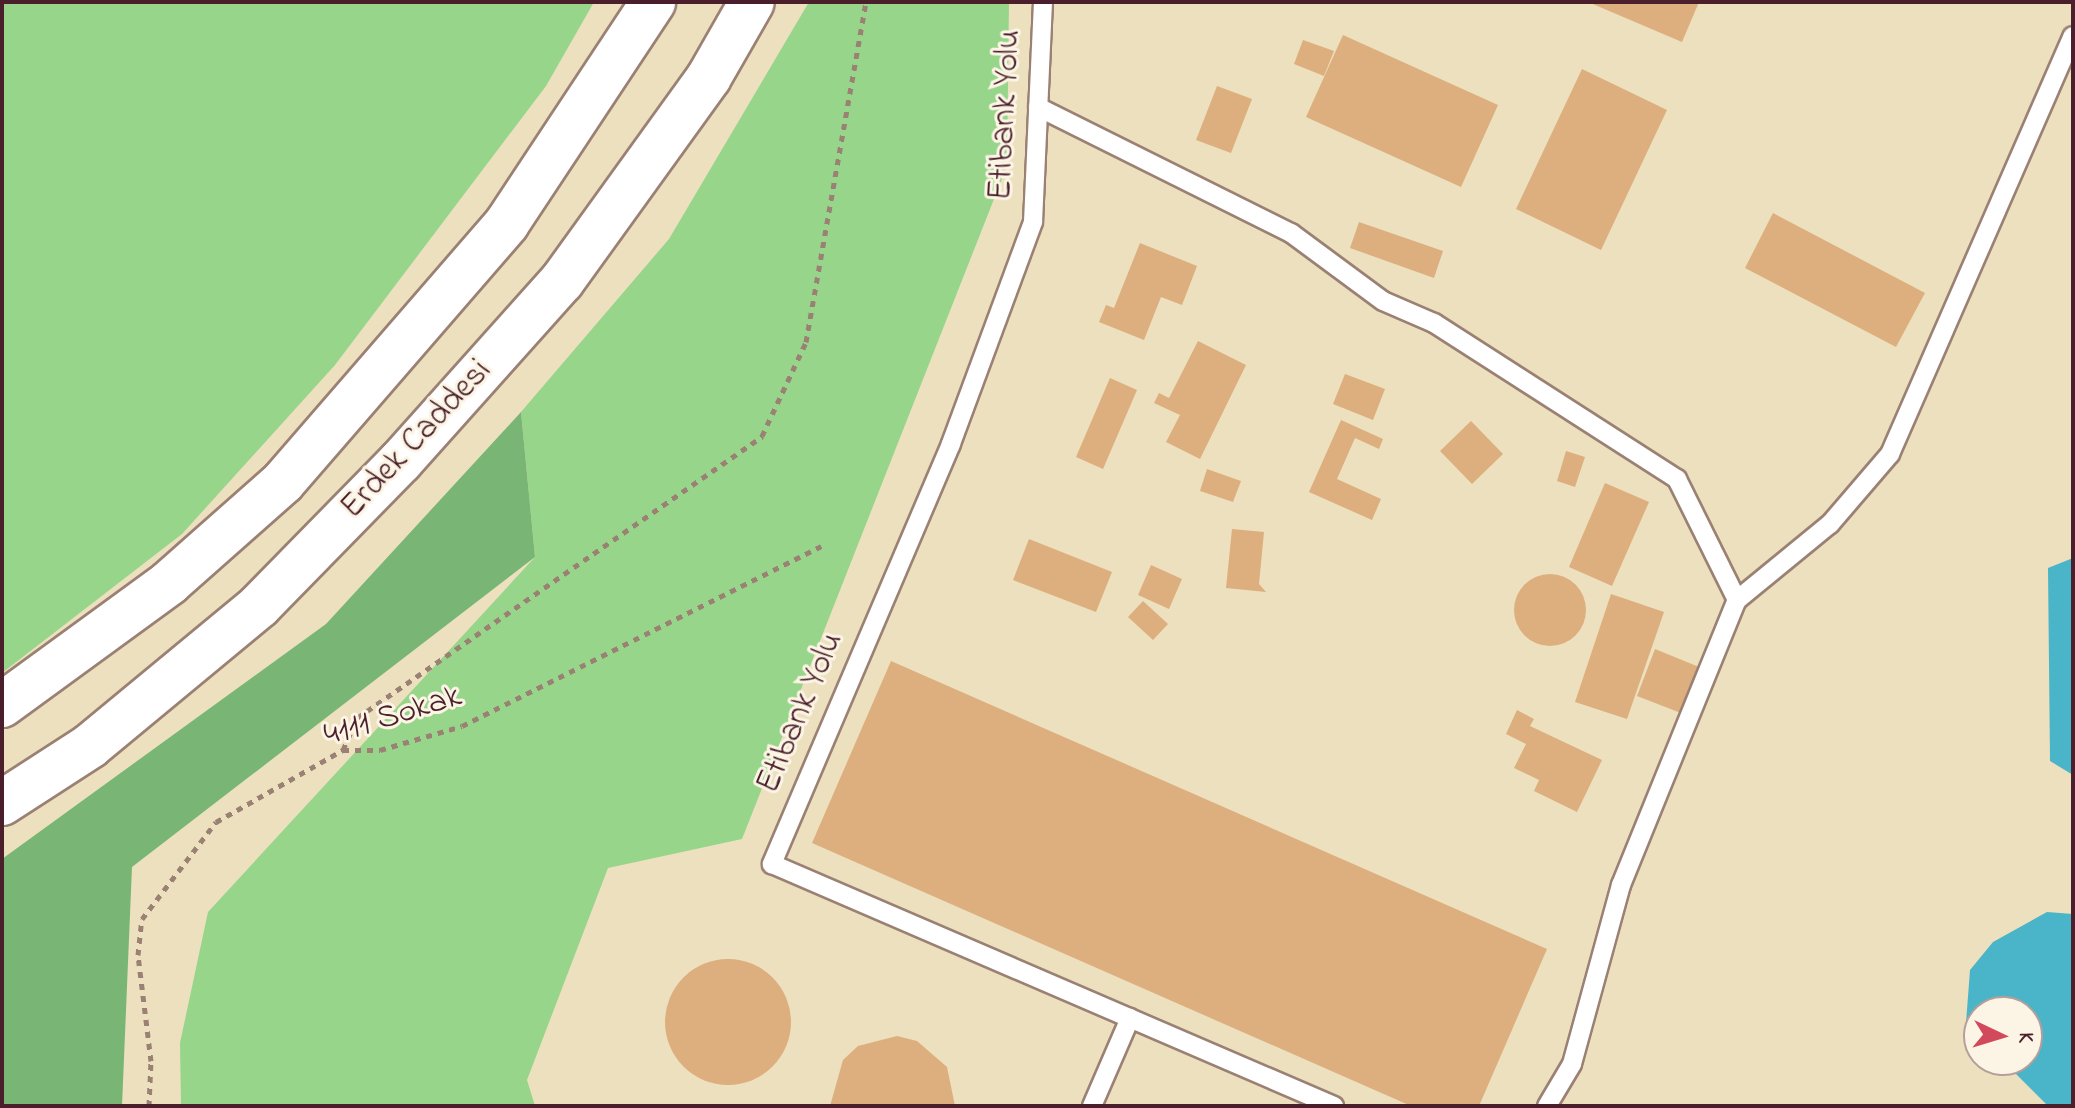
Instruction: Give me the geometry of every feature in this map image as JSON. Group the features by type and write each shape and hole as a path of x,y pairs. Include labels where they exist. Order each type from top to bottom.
{"main road":[{"name":"Erdek Caddesi","path":"2,705 169,583 283,482 507,223 653,2"},
{"name":"Erdek Caddesi","path":"2,803 90,746 259,606 401,461 562,281 709,77 752,2"}],"lane":[{"name":"Etibank Yolu","path":"1043,2 1033,222 951,444 772,864 1334,1106"},
{"path":"1547,1106 1572,1064 1621,885 1737,600 1830,524 1890,454 2073,36"},
{"path":"1038,107 1291,233 1383,301 1434,323 1677,479 1737,600"},
{"path":"1092,1106 1130,1018"}],"path":[{"path":"343,750 357,718 762,436 806,342 866,2"},
{"name":"4111 Sokak","path":"149,1106 151,1061 138,955 142,919 216,822 343,750 380,750 462,726 822,546"}],"green space":[{"path":"2,2 594,2 546,86 335,365 182,534 2,673"},
{"path":"809,2 1009,2 1007,166 742,839 608,868 527,1080 535,1106 181,1106 180,1043 208,912 535,557 521,412 669,239"},
{"path":"521,412 535,557 132,867 122,1106 2,1106 2,859 326,624"}],"water":[{"path":"2073,558 2073,775 2050,761 2048,568"},
{"path":"2047,912 2073,914 2073,1106 2048,1106 2018,1076 2043,1076 2043,996 1968,996 1970,970 1993,942"}],"building":[{"path":"1588,2 1699,2 1682,42"},
{"path":"1343,35 1498,105 1461,187 1306,117"},
{"path":"1303,40 1334,51 1324,76 1294,64"},
{"path":"1582,69 1667,110 1601,250 1516,209"},
{"path":"1217,86 1252,99 1231,153 1196,140"},
{"path":"1773,213 1925,293 1896,347 1745,268"},
{"path":"1359,222 1443,251 1434,278 1350,248"},
{"path":"1140,243 1197,266 1182,305 1161,297 1144,340 1099,322 1106,305 1114,308"},
{"path":"1198,341 1246,365 1200,459 1166,442 1180,415 1154,403 1159,393 1169,398"},
{"path":"1345,374 1385,389 1373,420 1333,404"},
{"path":"1110,378 1137,390 1103,469 1076,457"},
{"path":"1341,420 1383,439 1379,449 1355,438 1337,479 1381,499 1372,520 1309,492"},
{"path":"1471,421 1503,454 1472,484 1440,451"},
{"path":"1566,451 1585,457 1575,487 1557,481"},
{"path":"1207,469 1241,481 1233,502 1200,491"},
{"path":"1605,483 1649,502 1612,586 1569,567"},
{"path":"1232,529 1264,532 1259,584 1266,592 1226,588"},
{"path":"1029,539 1112,572 1096,612 1013,580"},
{"path":"1151,565 1182,579 1169,609 1138,595"},
{"path":"1557,574 1576,584 1584,596 1584,624 1576,636 1564,644 1543,646 1524,636 1516,624 1514,603 1524,584 1536,576"},
{"path":"1611,594 1664,612 1627,719 1575,702"},
{"path":"1143,601 1168,624 1153,640 1128,617"},
{"path":"1655,649 1704,669 1686,715 1637,696"},
{"path":"891,661 1547,949 1479,1106 1411,1106 812,843"},
{"path":"1517,710 1534,719 1530,726 1602,760 1577,812 1534,791 1539,780 1514,768 1526,744 1506,734"},
{"path":"728,959 752,964 772,978 786,998 791,1022 786,1046 772,1066 752,1080 728,1085 704,1080 684,1066 670,1046 665,1022 670,998 684,978 704,964"},
{"path":"897,1036 917,1041 947,1067 955,1106 830,1106 843,1060 858,1046"}]}
